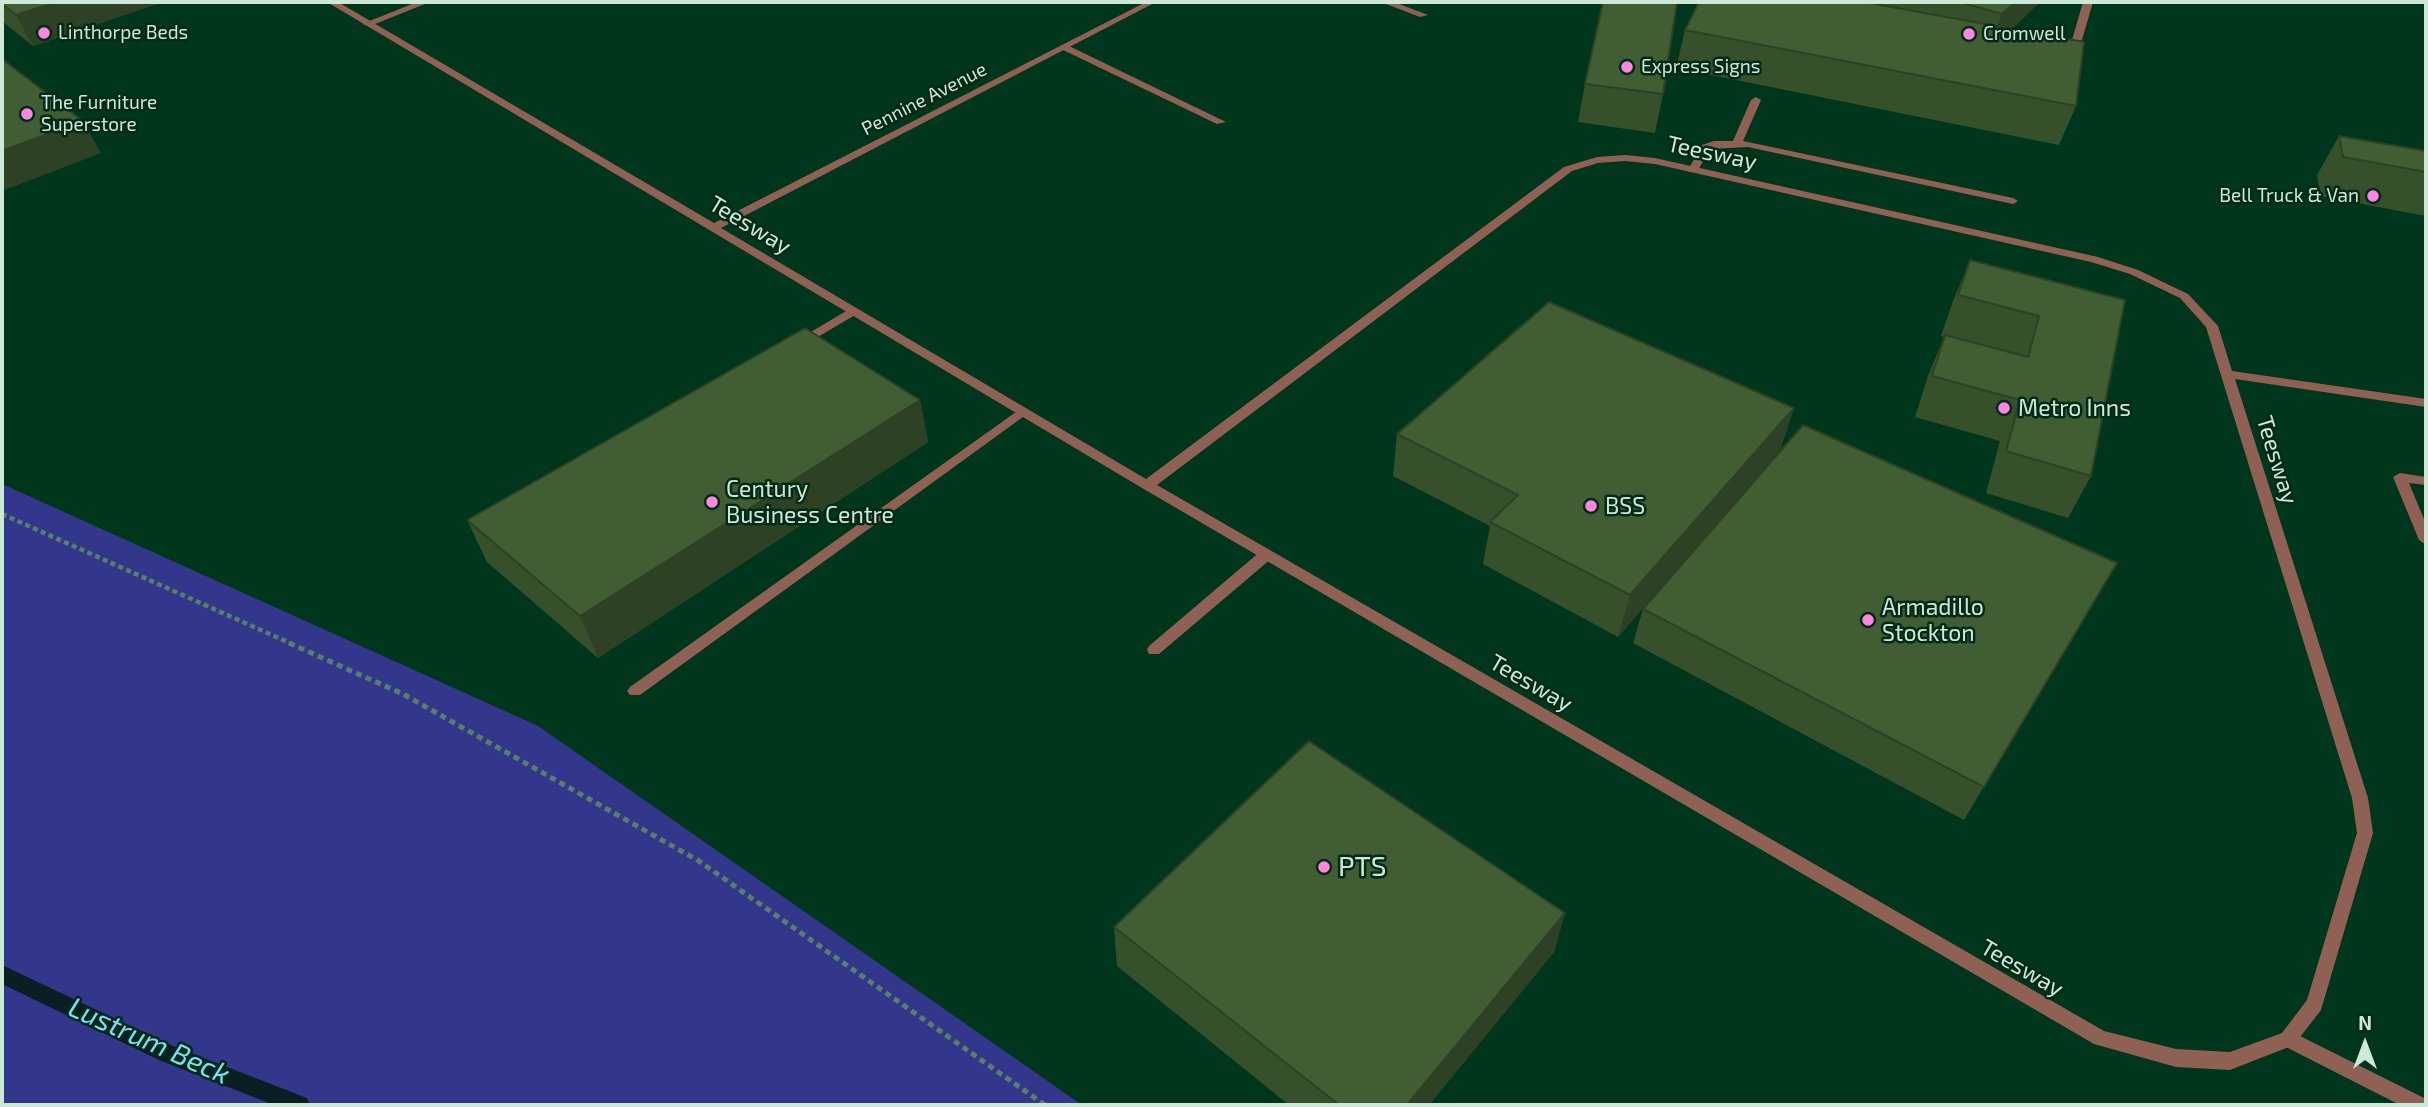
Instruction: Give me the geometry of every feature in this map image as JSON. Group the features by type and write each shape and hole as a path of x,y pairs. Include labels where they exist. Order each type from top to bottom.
{"street":[{"name":"Teesway","path":"332,2 1147,485 2100,1038 2176,1058 2230,1061 2288,1039 2315,1004 2365,833 2360,798 2212,326 2184,296 2134,272 2094,259 1693,170 1625,158 1597,160 1568,169 1147,485"},
{"path":"367,24 425,2"},
{"name":"Pennine Avenue","path":"713,228 1152,2"},
{"path":"1387,2 1423,15"},
{"path":"2077,40 2088,2"},
{"path":"1064,47 1221,122"},
{"path":"1737,143 1756,100"},
{"path":"1693,170 1706,147 1737,143 2013,201"},
{"path":"783,353 853,311"},
{"name":"Teesway","path":"2228,374 2426,403"},
{"path":"635,691 1023,411"},
{"path":"2426,481 2400,477 2426,540"},
{"path":"1154,650 1267,554"},
{"path":"2288,1039 2419,1105"}],"path":[{"path":"2,513 403,694 687,855 1045,1105"}],"shaded area":[{"path":"2,484 538,726 1082,1105 2,1105"}],"building":[{"path":"2,2 57,2 16,15"},
{"name":"Express Signs","path":"1603,2 1677,2 1663,94 1585,84"},
{"path":"1699,2 1864,2 2084,42 2076,106 1685,30"},
{"path":"1960,2 2015,2 2002,14"},
{"path":"2,59 83,121 2,151"},
{"path":"2339,136 2426,151 2426,172 2343,157"},
{"path":"1970,260 2125,300 2091,476 2006,451 2020,400 1932,376 1945,335 2028,357 2039,316 1958,295"},
{"name":"BSS","path":"1549,302 1794,408 1630,595 1490,522 1518,495 1397,434"},
{"name":"Century Business Centre","path":"805,328 920,400 580,616 467,520"},
{"name":"Armadillo Stockton","path":"1803,425 2117,563 1984,787 1643,609"},
{"name":"PTS","path":"1309,741 1565,913 1407,1105 1339,1105 1114,927"}],"waterway":[{"name":"Lustrum Beck","path":"2,974 166,1053 299,1105"}],"place":[{"name":"Linthorpe Beds","path":"44,33"},
{"name":"Cromwell","path":"1969,34"},
{"name":"Express Signs","path":"1627,67"},
{"name":"The Furniture Superstore","path":"27,114"},
{"name":"Bell Truck & Van","path":"2373,196"},
{"name":"Metro Inns","path":"2004,408"},
{"name":"Century Business Centre","path":"712,502"},
{"name":"BSS","path":"1591,506"},
{"name":"Armadillo Stockton","path":"1868,620"},
{"name":"PTS","path":"1324,867"}]}
